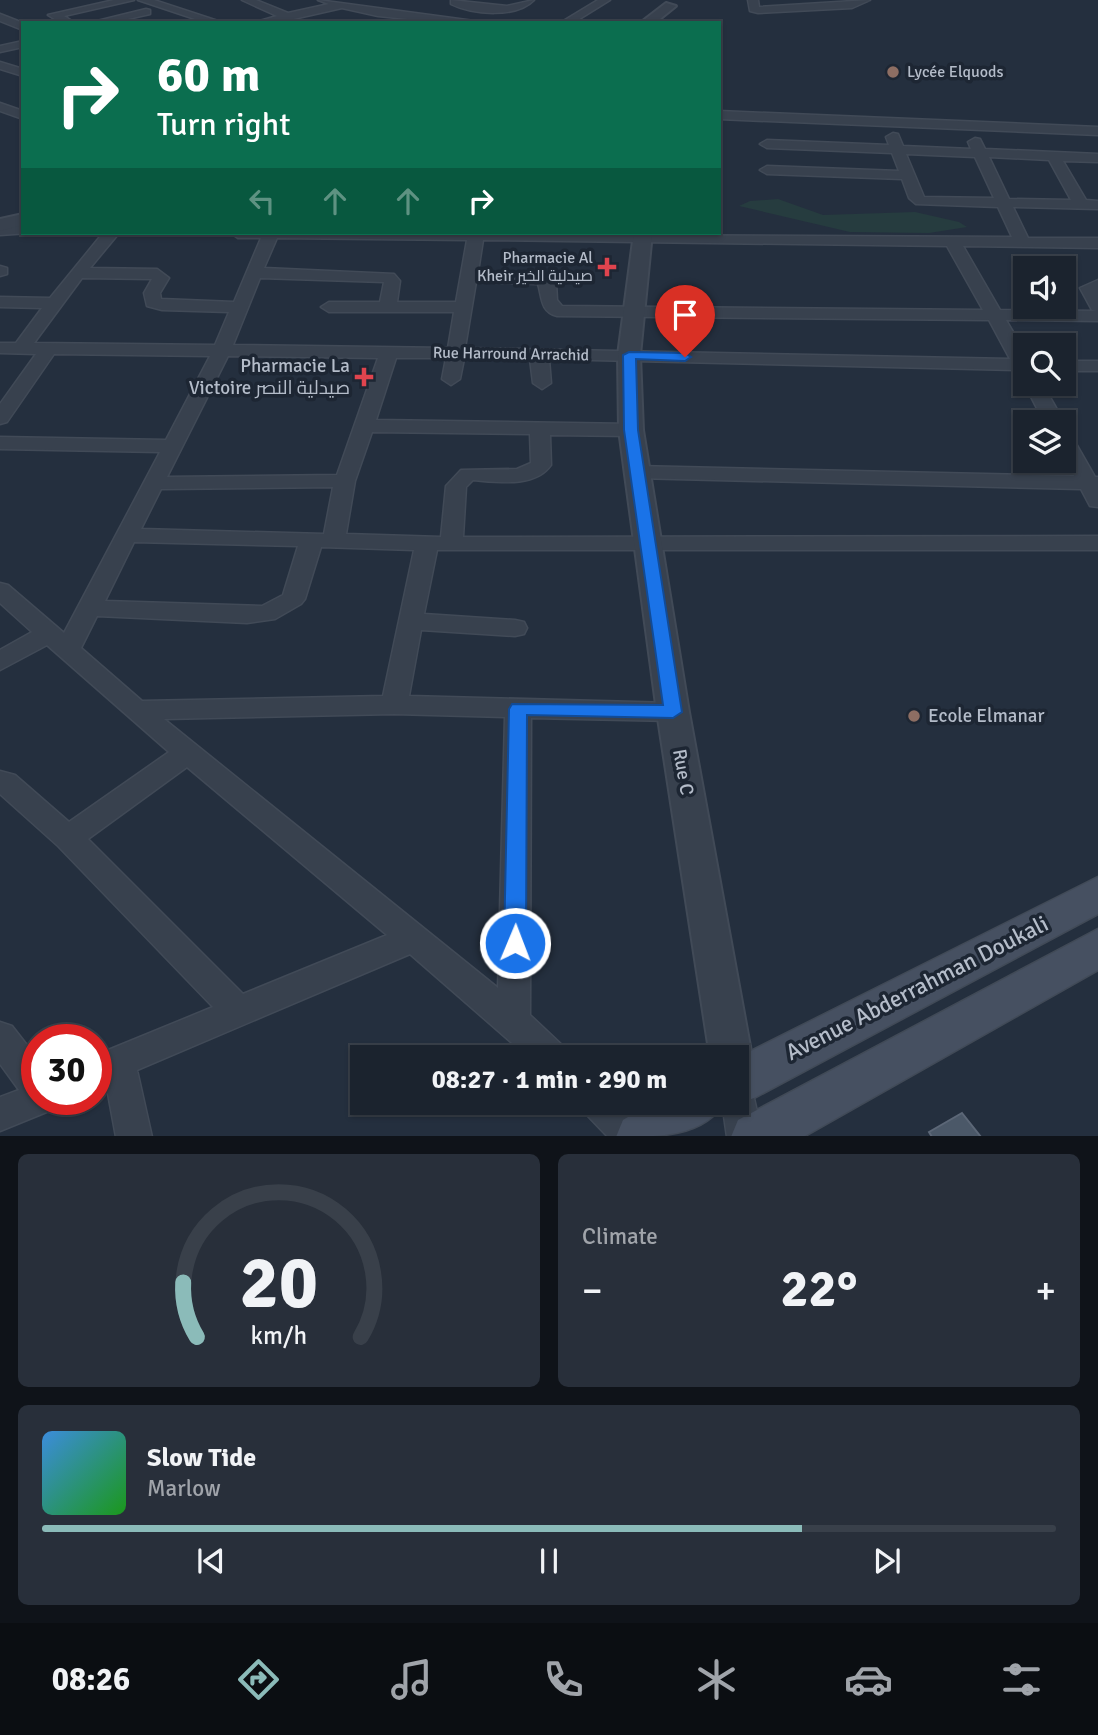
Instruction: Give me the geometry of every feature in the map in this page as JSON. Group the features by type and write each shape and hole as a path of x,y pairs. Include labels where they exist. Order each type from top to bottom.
{"main road":[{"name":"Avenue Abderrahman Doukali","path":"749,1076 1098,894"},
{"path":"755,1136 1098,948"},
{"path":"640,1136 677,1115"}],"street":[{"path":"66,21 53,15 129,0"},
{"path":"247,0 305,21"},
{"path":"323,0 392,15 461,21"},
{"path":"266,21 364,0"},
{"path":"458,0 455,2 461,5 508,8 521,6 529,0"},
{"path":"568,21 605,0"},
{"path":"753,0 754,9 758,10 847,8 865,0"},
{"path":"150,1 213,21"},
{"path":"648,21 671,3"},
{"path":"671,3 672,21"},
{"path":"104,21 170,7"},
{"path":"0,16 21,26"},
{"path":"183,21 201,17"},
{"path":"0,32 21,27"},
{"path":"0,49 21,44"},
{"path":"0,64 21,57"},
{"path":"0,64 21,72"},
{"path":"0,107 21,114"},
{"path":"721,115 1098,131"},
{"path":"888,122 915,198 921,201 1093,206"},
{"path":"969,126 979,153 1022,242"},
{"path":"1054,129 1062,156 1093,206"},
{"path":"766,144 1098,158"},
{"path":"767,170 906,175"},
{"path":"0,228 21,220"},
{"path":"0,228 21,230"},
{"path":"22,348 77,273 109,235"},
{"path":"0,661 59,641 90,608 221,352 270,235"},
{"path":"451,379 470,277 487,235 549,235"},
{"name":"Rue C","path":"643,235 629,355 631,430 673,712 729,1045"},
{"path":"682,235 1098,243"},
{"path":"953,242 1013,347"},
{"path":"77,273 157,274 161,278 152,293 153,302 162,306 240,307"},
{"path":"254,273 388,277 392,281 388,306"},
{"path":"470,277 541,279 548,282 549,301 557,310 633,313 1098,316"},
{"path":"1098,285 1088,288 1098,306"},
{"path":"0,302 55,303"},
{"path":"329,307 463,307"},
{"name":"Rue Harround Arrachid","path":"0,348 629,355 1013,367"},
{"path":"0,418 48,349"},
{"path":"90,608 267,613 293,599 323,540 389,353"},
{"path":"539,355 542,383"},
{"path":"1076,366 1098,366"},
{"path":"362,426 540,431 631,430"},
{"path":"452,544 456,486 460,479 468,474 526,474 536,470 541,465 540,431"},
{"path":"0,443 172,446"},
{"path":"1076,458 1095,489"},
{"path":"636,472 1095,489"},
{"path":"153,483 345,481"},
{"path":"128,535 452,544 1098,542"},
{"path":"394,705 427,543"},
{"path":"0,590 136,710 514,1021 539,1045"},
{"path":"410,621 515,628"},
{"path":"136,710 394,705 673,712"},
{"path":"514,1021 518,709"},
{"path":"68,838 188,752"},
{"path":"0,781 5,782 68,838 237,1010"},
{"path":"112,1064 412,939"},
{"path":"0,1037 21,1065"},
{"path":"112,1079 134,1136"},
{"path":"0,1114 21,1105"},
{"path":"611,1115 633,1136"},
{"path":"741,1115 745,1136"}],"green space":[{"path":"778,199 823,215 915,212 959,222 967,227 929,233 850,232 739,206 750,201"}],"building":[{"path":"962,1113 980,1136 931,1136 929,1132"}],"place":[{"name":"Lycée Elquods","path":"893,72"},
{"name":"Pharmacie Al Kheir صيدلية الخير","path":"607,267"},
{"name":"Pharmacie La Victoire صيدلية النصر","path":"364,377"},
{"name":"Ecole Elmanar","path":"914,716"}],"route":[{"path":"515,943 518,709 673,712 650,545 636,472 631,430 629,355 685,357"}]}
